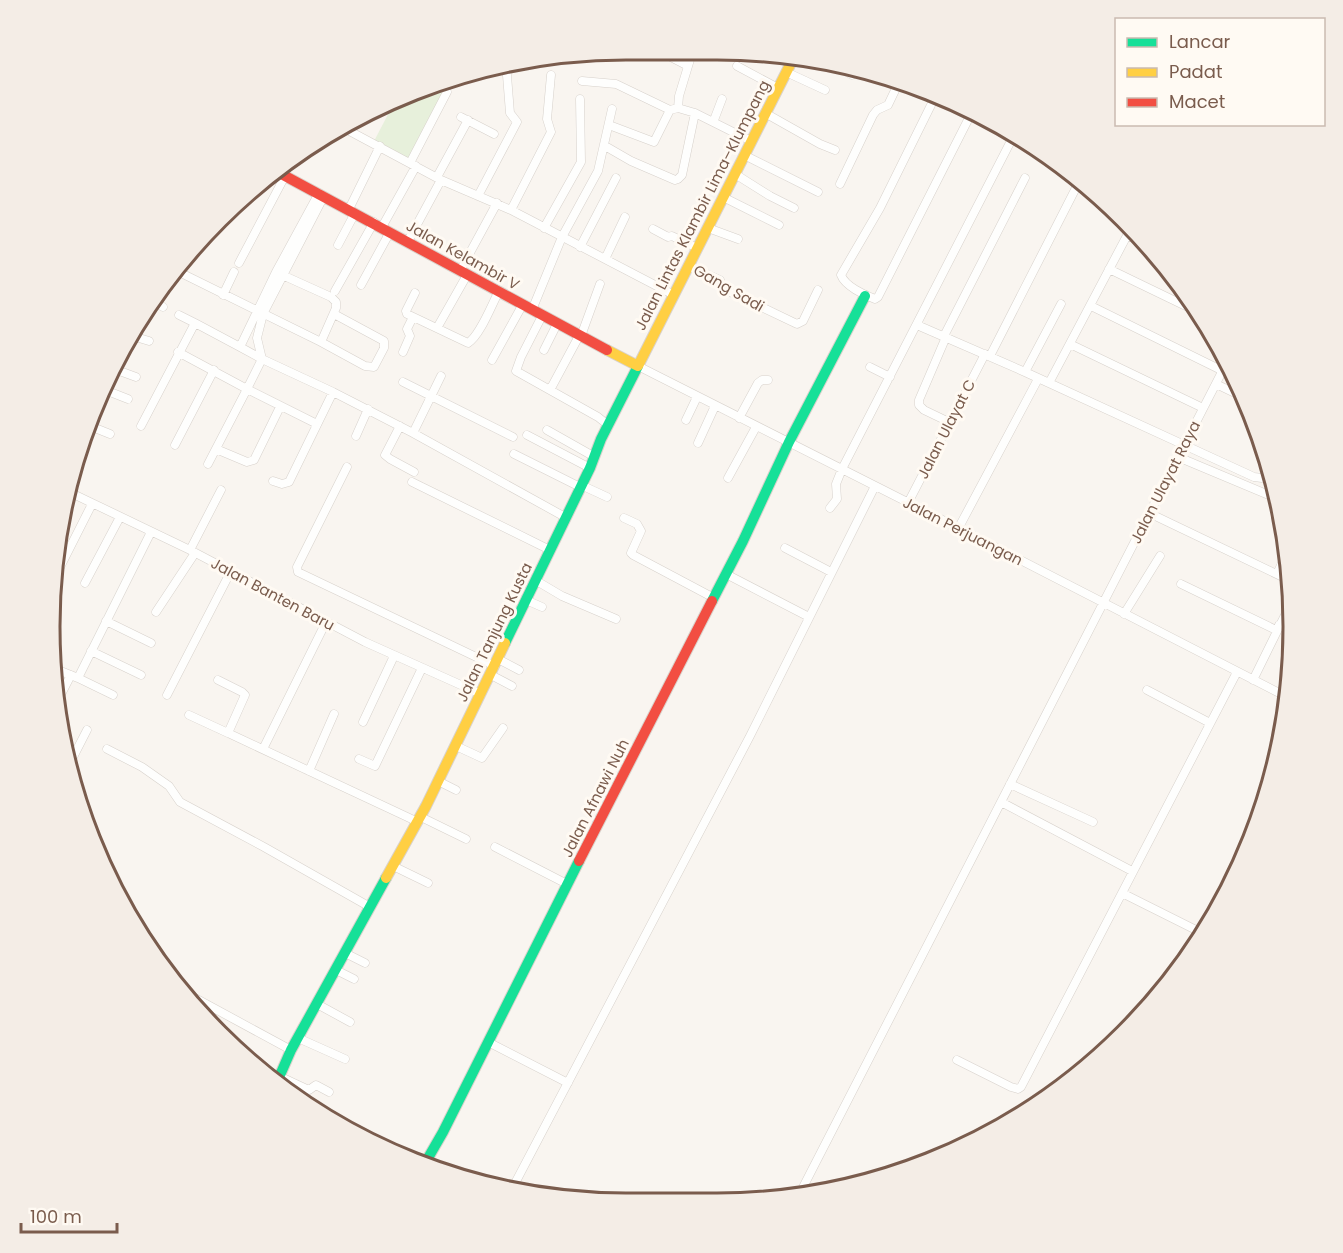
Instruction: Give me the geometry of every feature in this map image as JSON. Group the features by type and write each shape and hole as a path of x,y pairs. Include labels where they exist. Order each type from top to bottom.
{"street":[{"path":"676,60 688,66"},
{"path":"609,125 654,142 674,109 690,60"},
{"name":"Jalan Lintas Klambir Lima–Klumpang","path":"638,366 790,65"},
{"path":"737,66 778,88"},
{"path":"786,72 825,90"},
{"path":"478,196 517,122 510,113 507,73"},
{"path":"511,210 551,132 547,119 551,75"},
{"path":"582,81 616,84 674,109 695,112 752,141"},
{"path":"840,184 873,115 877,110 888,105 896,89"},
{"path":"362,285 382,227 447,92"},
{"path":"544,228 582,162 580,99"},
{"path":"714,120 722,99"},
{"path":"932,103 880,208 841,275 843,280 865,296 875,299 879,296 969,119"},
{"path":"492,360 527,307 598,171 612,109"},
{"path":"605,146 631,161 669,178 678,179 683,170 695,112"},
{"path":"765,113 835,150"},
{"path":"408,242 439,179 464,119 494,134"},
{"path":"351,132 439,179 511,210 674,295"},
{"path":"830,508 837,499 836,484 842,469 1010,142"},
{"path":"339,245 380,146"},
{"path":"744,155 818,192"},
{"path":"735,174 794,208"},
{"name":"Jalan Kelambir V","path":"285,175 638,366"},
{"path":"580,247 616,178"},
{"path":"949,422 924,410 919,405 919,400 945,336 1025,178"},
{"path":"239,263 277,181"},
{"name":"Jalan Ulayat C","path":"908,503 949,422 988,355 1075,189"},
{"path":"240,347 321,195"},
{"path":"723,197 778,225"},
{"path":"437,328 497,204"},
{"path":"605,259 625,217"},
{"path":"335,291 382,227"},
{"path":"708,228 738,239"},
{"path":"653,229 697,248"},
{"path":"1049,383 1126,236"},
{"name":"Gang Sadi","path":"689,266 720,280 722,286 728,291 797,324 803,321 818,290"},
{"path":"1109,269 1183,305"},
{"path":"223,295 234,273"},
{"path":"183,274 370,368 374,367 384,348 383,339 334,314"},
{"path":"280,274 331,297 337,305 321,342"},
{"path":"550,390 580,336 600,284"},
{"path":"415,293 406,312 464,342 471,342 499,291"},
{"name":"Jalan Afnawi Nuh","path":"429,1157 714,598 789,442 865,296"},
{"path":"1025,372 1061,304"},
{"path":"1091,306 1222,371"},
{"path":"208,464 262,359 257,338 260,313"},
{"path":"179,315 262,359 400,426 565,516"},
{"path":"542,316 515,370 608,425"},
{"path":"403,352 410,336 407,328 413,317"},
{"path":"141,426 195,322"},
{"path":"544,350 557,324"},
{"path":"916,325 988,355 1254,477 1262,478"},
{"path":"245,336 257,338"},
{"path":"139,338 149,341"},
{"path":"1070,344 1203,408"},
{"path":"178,352 280,407 317,424"},
{"name":"Jalan Perjuangan","path":"638,366 1279,693"},
{"name":"Jalan Tanjung Kusta","path":"280,1074 291,1050 419,820 638,366"},
{"path":"870,367 890,377"},
{"path":"175,444 214,370"},
{"path":"121,371 136,377"},
{"name":"Jalan Ulayat Raya","path":"804,1186 1223,372"},
{"path":"413,433 441,376"},
{"path":"958,529 1038,379"},
{"path":"739,418 758,383 768,380"},
{"path":"403,382 513,437"},
{"path":"1216,384 1232,392"},
{"path":"111,392 128,399"},
{"path":"273,481 282,484 289,482 333,392"},
{"path":"686,420 697,397"},
{"path":"698,443 715,406"},
{"path":"216,449 247,462 254,460 280,407"},
{"path":"356,435 368,410"},
{"path":"400,426 386,455 414,472"},
{"path":"728,478 756,427"},
{"path":"96,428 110,434"},
{"path":"548,430 593,456"},
{"path":"527,435 590,468"},
{"path":"514,454 608,497"},
{"path":"1178,457 1267,494"},
{"path":"347,467 297,567 298,572 495,666 519,670"},
{"path":"412,482 550,550"},
{"path":"516,1182 754,726 875,486"},
{"path":"156,612 193,552 221,490"},
{"name":"Jalan Banten Baru","path":"76,495 193,552 394,656 481,694"},
{"path":"64,559 92,504"},
{"path":"1149,513 1281,576"},
{"path":"86,583 120,517"},
{"path":"624,518 637,524 641,531 633,555 714,598"},
{"path":"64,693 91,651 151,532"},
{"path":"785,548 831,572"},
{"path":"1124,614 1160,556"},
{"path":"1277,574 1280,568"},
{"path":"167,694 231,572"},
{"path":"726,574 808,617"},
{"path":"536,580 562,596 616,619"},
{"path":"1181,584 1283,629"},
{"path":"526,600 542,607"},
{"path":"1253,680 1283,618"},
{"path":"106,621 151,643"},
{"path":"262,749 326,622"},
{"path":"91,651 141,675"},
{"path":"363,722 394,656"},
{"path":"495,666 512,686"},
{"path":"359,759 378,767 422,668"},
{"path":"62,672 113,695"},
{"path":"957,1060 1011,1087 1020,1089 1237,672"},
{"path":"218,680 245,695 228,733"},
{"path":"1147,690 1210,723"},
{"path":"309,771 334,714"},
{"path":"189,715 309,771 466,839"},
{"path":"456,746 482,758 503,729"},
{"path":"75,754 87,730"},
{"path":"107,749 142,767 169,786 180,802 370,907"},
{"path":"438,781 456,790"},
{"path":"1010,784 1093,822"},
{"path":"1002,802 1132,871"},
{"path":"495,847 567,884"},
{"path":"393,866 428,883"},
{"path":"1122,893 1195,930"},
{"path":"345,953 365,963"},
{"path":"336,970 354,979"},
{"path":"203,1002 291,1050"},
{"path":"317,1004 350,1022"},
{"path":"298,1038 345,1059"},
{"path":"488,1042 568,1083"},
{"path":"294,1085 309,1090 316,1085 329,1092"}],"green space":[{"path":"444,90 447,91 408,164 372,145 389,112"}],"traffic: fast":[{"path":"712,601 789,442 865,296"},
{"path":"505,643 638,366"},
{"path":"429,1157 579,861"},
{"path":"280,1075 291,1050 386,878"}],"traffic: slow":[{"path":"607,350 638,366 790,65"},
{"path":"386,878 426,806 505,643"}],"traffic: jam":[{"path":"284,175 607,350"},
{"path":"579,861 712,601"}]}
